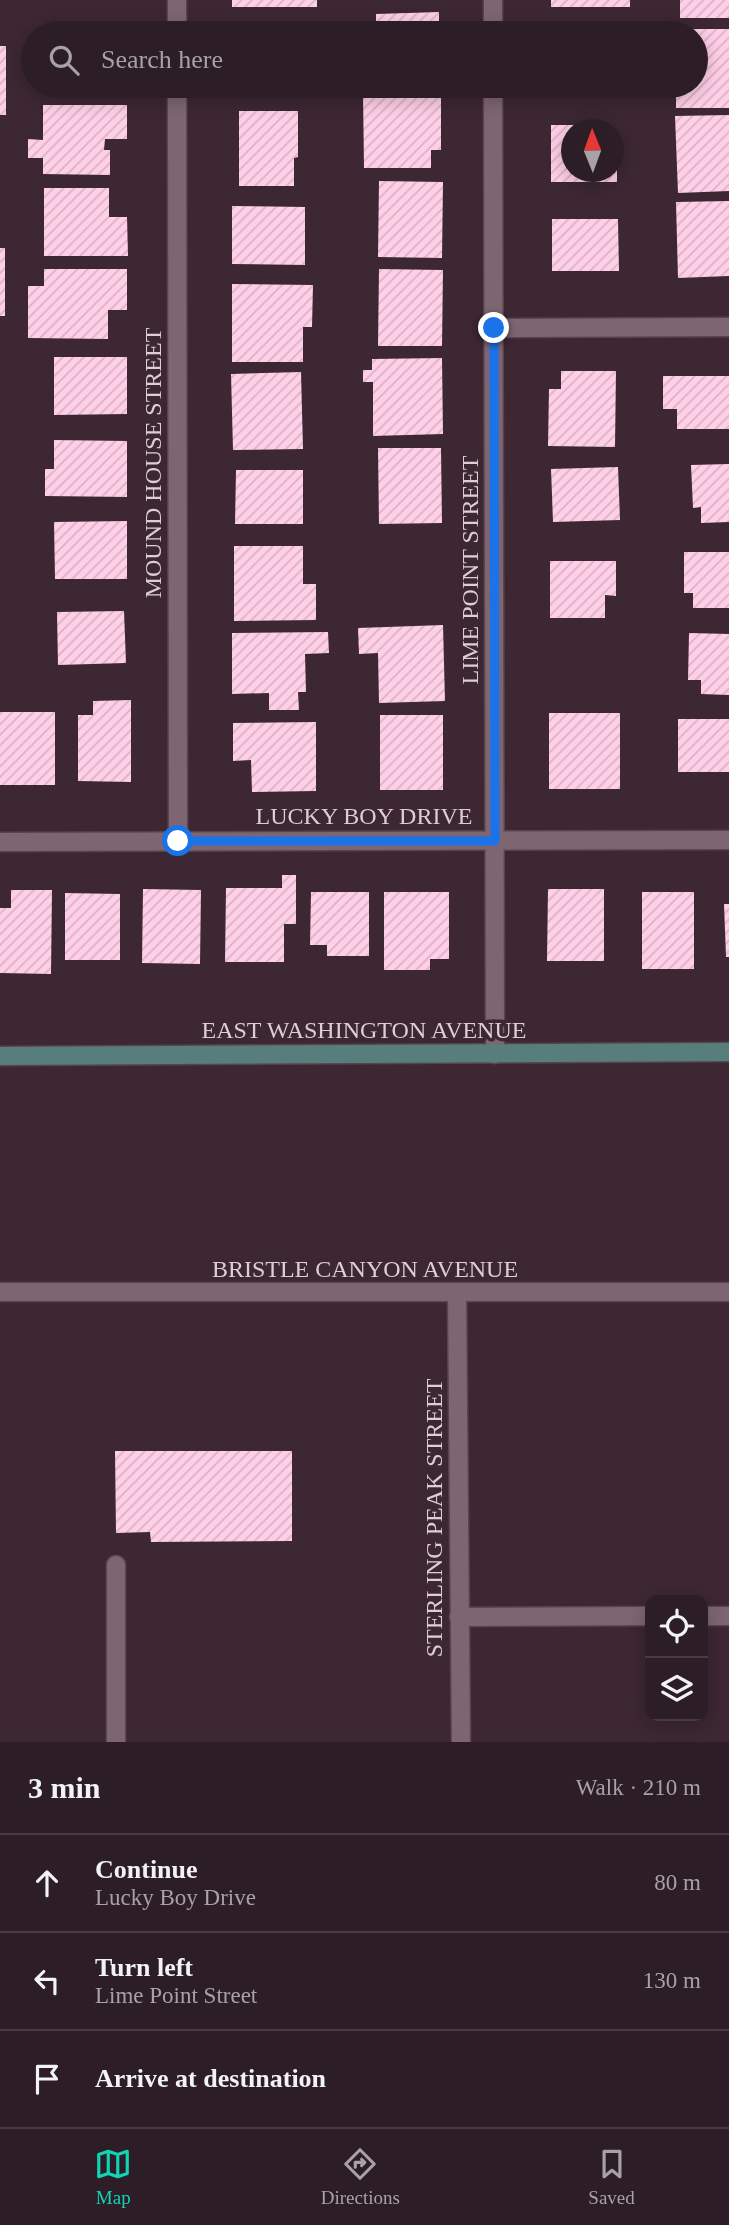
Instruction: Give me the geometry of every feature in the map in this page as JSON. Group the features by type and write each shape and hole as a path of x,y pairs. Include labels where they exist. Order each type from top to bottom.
{"main road":[{"name":"EAST WASHINGTON AVENUE","path":"0,1056 729,1052"}],"street":[{"path":"177,0 177,21"},
{"path":"493,0 493,21"},
{"name":"MOUND HOUSE STREET","path":"177,98 178,841"},
{"name":"LIME POINT STREET","path":"493,98 495,1054"},
{"path":"494,328 729,327"},
{"name":"LUCKY BOY DRIVE","path":"0,842 729,840"},
{"name":"BRISTLE CANYON AVENUE","path":"0,1292 729,1292"},
{"name":"STERLING PEAK STREET","path":"457,1294 461,1742"},
{"path":"116,1742 117,1565"},
{"path":"459,1617 645,1616"},
{"path":"708,1616 729,1616"}],"building":[{"path":"232,0 317,0 317,7 232,7"},
{"path":"551,0 630,0 630,7 551,7"},
{"path":"680,0 729,0 729,18 680,18"},
{"path":"439,12 439,21 376,21 376,14"},
{"path":"708,29 729,29 729,108 676,108 676,98 708,98"},
{"path":"0,46 6,46 6,115 0,115"},
{"path":"363,98 441,98 441,150 431,150 431,168 364,168"},
{"path":"43,105 127,105 127,139 105,139 104,150 110,150 110,175 43,174 43,158 28,158 28,139 43,140"},
{"path":"239,111 298,111 298,157 294,158 294,186 239,186"},
{"path":"729,115 729,191 678,193 675,116"},
{"path":"551,125 561,125 561,182 551,182"},
{"path":"379,181 443,182 442,258 378,257"},
{"path":"44,188 109,188 109,217 127,217 128,256 44,256"},
{"path":"729,201 729,276 678,278 676,202"},
{"path":"232,206 305,207 305,265 232,264"},
{"path":"552,219 618,219 619,271 552,271"},
{"path":"0,248 5,248 5,316 0,316"},
{"path":"44,269 127,269 127,310 108,310 108,339 28,338 28,286 44,286"},
{"path":"379,269 443,270 442,346 378,346"},
{"path":"232,284 313,285 312,327 303,327 303,362 232,362"},
{"path":"54,357 127,357 127,414 54,415"},
{"path":"442,358 443,434 373,436 373,382 363,382 363,370 372,370 372,359"},
{"path":"561,371 616,371 615,447 548,446 549,389 561,389"},
{"path":"301,372 303,449 233,450 231,374"},
{"path":"663,376 729,376 729,429 677,429 677,409 663,409"},
{"path":"54,440 127,441 127,497 45,496 45,469 54,469"},
{"path":"378,448 441,448 442,523 379,524"},
{"path":"729,464 729,522 701,523 701,507 693,508 691,465"},
{"path":"618,467 620,520 553,522 551,469"},
{"path":"236,470 303,470 303,524 235,524"},
{"path":"127,521 127,579 55,579 54,522"},
{"path":"234,546 303,546 303,584 316,584 316,620 234,621"},
{"path":"684,552 729,552 729,608 693,608 693,593 684,593"},
{"path":"550,561 616,561 616,596 605,595 605,618 550,618"},
{"path":"124,611 126,663 58,665 57,612"},
{"path":"443,625 445,701 379,703 378,653 359,654 358,628"},
{"path":"328,632 329,653 305,654 306,692 298,692 299,710 269,710 269,693 232,694 232,633"},
{"path":"689,633 729,634 729,695 701,694 701,680 688,680"},
{"path":"131,700 131,782 78,781 78,715 93,715 93,701"},
{"path":"0,712 55,712 55,785 0,785"},
{"path":"549,713 620,713 620,789 549,789"},
{"path":"380,715 443,715 443,790 380,790"},
{"path":"678,719 729,719 729,772 678,772"},
{"path":"316,722 316,791 252,792 251,760 233,761 233,723"},
{"path":"282,875 296,875 296,924 284,924 284,962 225,962 226,888 282,888"},
{"path":"143,889 201,890 200,964 142,963"},
{"path":"548,889 604,889 604,961 547,961"},
{"path":"11,890 52,890 51,974 0,973 0,908 11,908"},
{"path":"311,892 369,892 369,956 327,956 327,945 310,945"},
{"path":"384,892 449,892 449,959 430,959 430,970 384,970"},
{"path":"642,892 694,892 694,969 642,969"},
{"path":"65,893 120,894 120,960 65,960"},
{"path":"724,904 729,904 729,957 726,957"},
{"path":"115,1451 292,1451 292,1541 151,1542 150,1532 116,1533"}],"route":[{"path":"178,841 495,841 494,328"}]}
